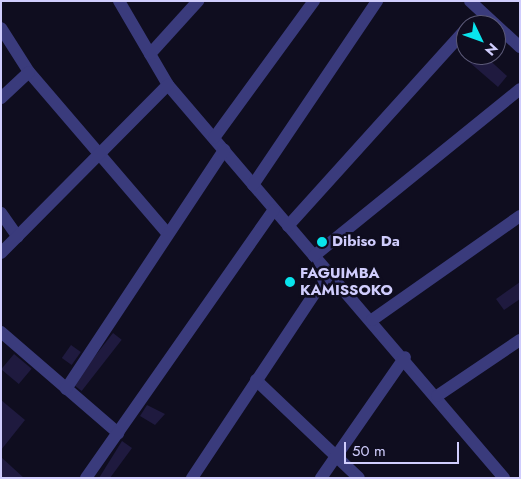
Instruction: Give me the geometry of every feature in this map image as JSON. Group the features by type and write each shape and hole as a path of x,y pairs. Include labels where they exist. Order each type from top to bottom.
{"street":[{"path":"119,1 168,84 274,210 405,357 504,478"},
{"path":"150,54 198,1"},
{"path":"214,138 314,1"},
{"path":"253,185 377,1"},
{"path":"470,1 520,47"},
{"path":"479,15 482,12"},
{"path":"1,28 29,72 167,233"},
{"path":"288,226 456,40"},
{"path":"1,98 29,72"},
{"path":"1,253 100,155 168,84"},
{"path":"314,256 520,88"},
{"path":"66,389 167,233 224,150"},
{"path":"86,478 274,210"},
{"path":"1,214 18,237"},
{"path":"372,320 520,216"},
{"path":"192,478 329,272"},
{"path":"1,332 118,433"},
{"path":"437,396 520,340"},
{"path":"320,478 405,357"},
{"path":"256,380 337,453 359,478"}],"building":[{"path":"473,65 495,65 507,76 498,87"},
{"path":"520,282 520,299 504,310 496,299"},
{"path":"113,333 122,340 82,391 73,384"},
{"path":"71,345 81,352 72,365 62,358"},
{"path":"14,354 32,369 19,384 1,369"},
{"path":"1,400 25,420 1,450"},
{"path":"147,405 165,414 155,425 140,416"},
{"path":"122,441 132,448 110,478 99,478"},
{"path":"1,457 24,478 1,478"}],"place":[{"name":"Dibiso Da","path":"322,242"},
{"name":"FAGUIMBA KAMISSOKO","path":"290,282"}]}
